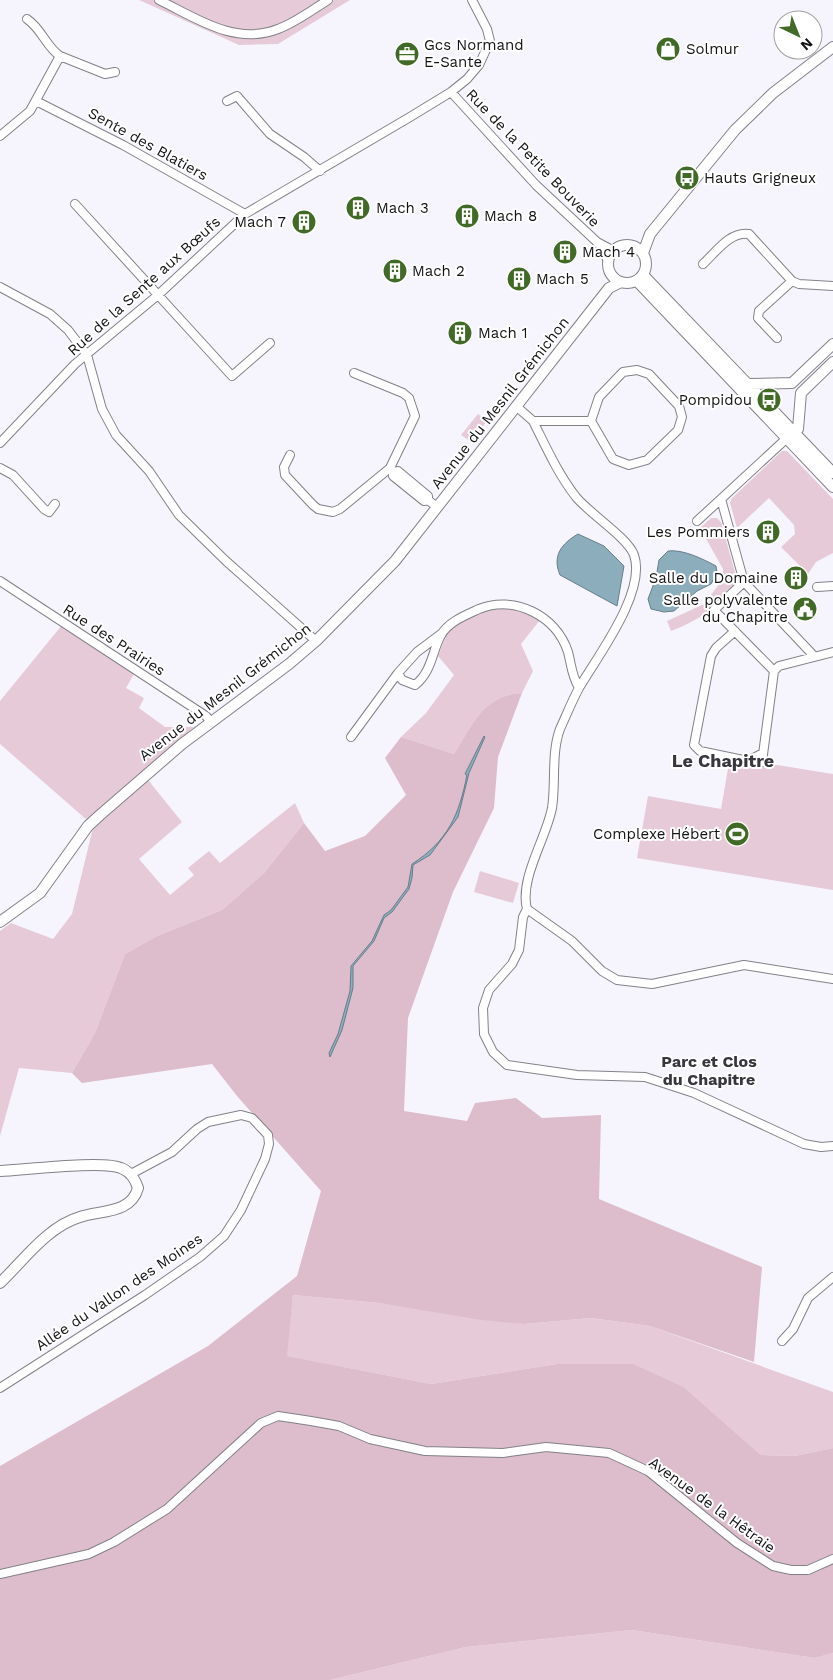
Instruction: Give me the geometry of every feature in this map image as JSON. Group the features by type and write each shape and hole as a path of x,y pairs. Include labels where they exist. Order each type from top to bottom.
{"street":[{"path":"158,0 218,28 238,35 261,35 280,29 328,0"},
{"name":"Rue de la Sente aux Bœufs","path":"0,443 41,398 72,370 76,364 158,295 245,214 451,92 467,79 478,65 490,41 487,29 472,0"},
{"path":"27,20 35,25 54,52 60,56 105,74 115,72"},
{"path":"643,253 650,234 735,130 773,93 833,47"},
{"path":"0,145 0,135 30,112 60,56"},
{"name":"Rue de la Petite Bouverie","path":"451,92 540,189 596,242 609,262"},
{"path":"227,100 237,96 270,134 304,156 320,171"},
{"name":"Sente des Blatiers","path":"36,101 123,145 245,214"},
{"path":"75,204 232,376 270,342"},
{"path":"703,264 732,237 739,233 749,234 792,281 799,284 833,286"},
{"path":"609,288 611,274 609,262 614,251 650,234"},
{"name":"Rue de la Petite Bouverie","path":"596,242 614,251"},
{"path":"630,245 643,253 646,259 640,278"},
{"path":"611,274 621,282 640,278"},
{"path":"640,278 791,435 833,473"},
{"path":"777,338 758,318 759,311 792,281"},
{"name":"Avenue du Mesnil Grémichon","path":"0,922 40,893 94,820 182,744 316,641 395,561 609,288 621,282"},
{"path":"0,287 50,314 68,330 87,355 102,409 116,435 149,471 180,515 226,561 316,641"},
{"path":"744,387 792,383 833,344"},
{"path":"697,521 798,429 801,393 833,362"},
{"path":"638,370 649,374 679,406 682,417 678,430 647,460 630,465 613,459 591,421 599,397 623,372 638,370"},
{"path":"290,455 284,467 285,475 313,505 325,512 340,510 392,470 415,416 413,407 403,393 354,373"},
{"path":"792,383 801,393"},
{"path":"516,406 533,421 550,457 575,496 627,544 634,554 637,570 619,622 601,656 579,688 559,732 552,808 542,842 528,878 525,901 527,910 523,917 518,950 512,964 489,990 484,1008 484,1034 493,1052 507,1065 577,1075 645,1077 694,1093 804,1144 833,1149"},
{"path":"533,421 591,421"},
{"path":"791,435 833,487"},
{"path":"0,468 13,475 44,509 49,512 55,504"},
{"path":"392,470 398,471 428,496 428,500 437,508"},
{"path":"721,499 744,582 814,656"},
{"name":"Rue des Prairies","path":"0,581 206,716 211,722"},
{"path":"744,582 714,610 774,671"},
{"path":"817,588 833,586"},
{"path":"351,737 398,673 417,652 463,616 487,606 512,604 534,611 554,628 568,651 572,676 579,688"},
{"path":"735,630 716,648 711,656 694,745 700,751 748,760 763,753"},
{"path":"398,673 402,680 409,685 415,685 420,682 434,656 441,634"},
{"path":"762,762 774,671 779,666 833,652"},
{"path":"527,910 572,941 602,971 617,980 652,984 744,965 833,979"},
{"name":"Allée du Vallon des Moines","path":"0,1388 145,1296 200,1257 224,1236 241,1210 265,1159 269,1144 268,1135 252,1118 241,1115 208,1122 197,1129 172,1152 131,1174"},
{"path":"0,1171 101,1166 120,1167 131,1174 138,1188 135,1198 126,1206 79,1217 60,1227 0,1283"},
{"path":"782,1341 793,1329 808,1298 833,1277"},
{"name":"Avenue de la Hêtraie","path":"0,1574 88,1554 114,1542 167,1510 261,1423 278,1416 339,1426 370,1439 425,1451 504,1453 546,1447 609,1453 648,1471 737,1544 773,1566 791,1570 808,1570 833,1559"}],"shaded area":[{"path":"139,0 350,0 278,44 239,45"},
{"path":"478,414 487,421 471,442 461,435"},
{"path":"782,451 787,451 833,499 833,553 816,562 808,574 781,547 795,534 794,525 769,498 737,528 730,503 732,498"},
{"path":"711,518 717,518 721,522 738,583 731,591 728,589 721,597 723,599 705,614 671,631 667,621 704,604 723,579 723,569 700,528"},
{"path":"512,608 540,620 521,644 533,671 522,693 509,695 488,705 480,713 454,754 401,737 426,713 454,675 438,656 449,631 462,620 478,613"},
{"path":"62,625 134,674 126,688 144,698 139,708 165,727 194,727 87,820 0,744 0,701"},
{"path":"522,693 498,757 494,808 453,892 408,1018 404,1111 467,1121 475,1103 516,1098 542,1118 601,1115 599,1199 762,1267 754,1362 650,1326 591,1318 524,1324 482,1320 379,1303 293,1295 287,1356 431,1384 557,1364 633,1364 685,1388 761,1455 795,1456 833,1448 833,1653 815,1658 632,1630 466,1647 330,1680 0,1680 0,1466 208,1346 297,1276 321,1191 237,1096 212,1064 82,1083 72,1073 95,1033 125,954 157,936 222,910 264,873 304,823 325,851 365,836 406,795 385,758 401,737 454,754 480,713 488,705 509,695"},
{"name":"Complexe Hébert","path":"729,763 753,767 771,764 833,774 833,890 637,858 648,796 721,809"},
{"path":"148,780 182,822 139,859 170,895 194,875 188,868 209,851 220,863 295,803 304,823 264,873 222,910 157,936 125,954 95,1033 72,1073 19,1068 0,1136 0,931 11,923 53,939 72,914 93,828"},
{"path":"480,871 519,883 513,903 474,892"},
{"path":"293,1295 379,1303 524,1324 591,1318 650,1326 833,1392 833,1448 795,1456 761,1455 685,1388 557,1364 431,1384 286,1356"},
{"path":"632,1630 815,1658 833,1653 833,1680 330,1680 466,1647"}],"water":[{"path":"578,534 604,546 624,566 617,606 560,575 557,562 560,551 567,542"},
{"path":"668,551 686,553 699,558 716,566 717,573 711,584 697,591 674,611 664,612 651,609 648,599 656,578 659,560"},
{"path":"484,736 469,773 458,817 430,855 413,865 409,889 392,912 384,918 374,941 353,966 353,988 342,1030 330,1057 329,1053 338,1034 350,991 351,966 372,941 384,915 391,910 408,887 412,864 435,846 450,826 460,803 467,775 465,774"}],"place":[{"name":"Solmur","path":"668,49"},
{"name":"Gcs Normand E-Sante","path":"407,54"},
{"name":"Hauts Grigneux","path":"687,178"},
{"name":"Mach 3","path":"358,208"},
{"name":"Mach 8","path":"467,216"},
{"name":"Mach 7","path":"304,222"},
{"name":"Mach 4","path":"565,252"},
{"name":"Mach 2","path":"395,271"},
{"name":"Mach 5","path":"519,279"},
{"name":"Mach 1","path":"460,333"},
{"name":"Pompidou","path":"769,400"},
{"name":"Les Pommiers","path":"768,532"},
{"name":"Salle du Domaine","path":"796,578"},
{"name":"Salle polyvalente du Chapitre","path":"805,609"},
{"name":"Complexe Hébert","path":"737,834"}],"district":[{"name":"Le Chapitre","path":"723,761"},
{"name":"Parc et Clos du Chapitre","path":"709,1070"}]}
